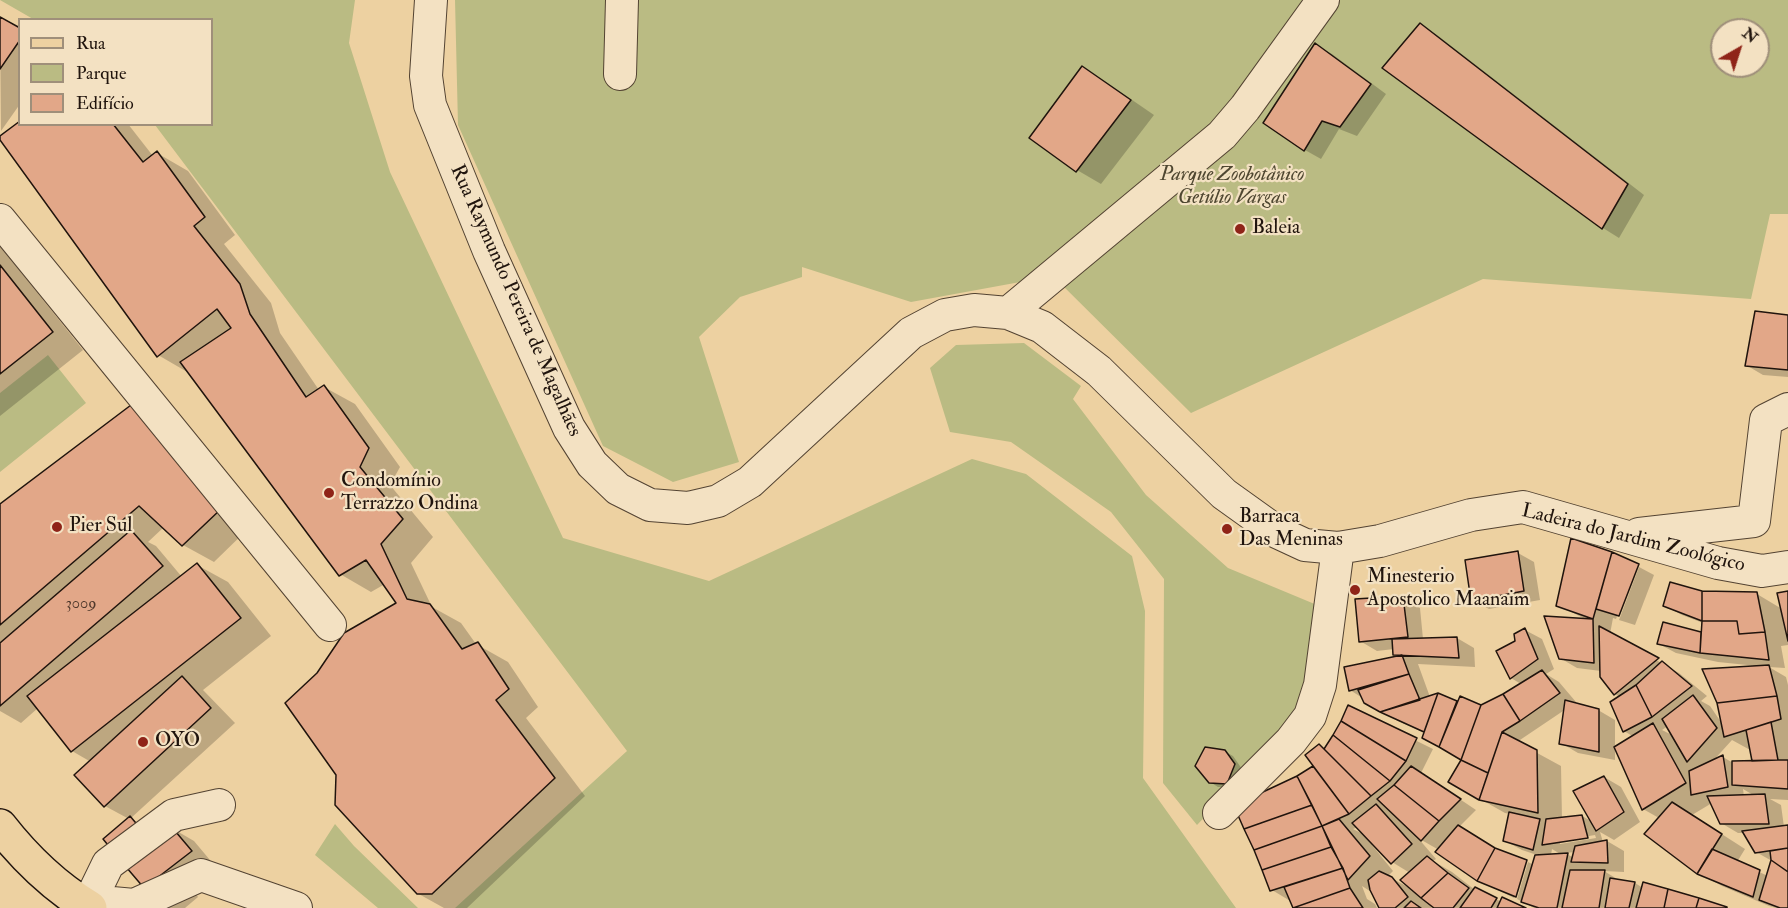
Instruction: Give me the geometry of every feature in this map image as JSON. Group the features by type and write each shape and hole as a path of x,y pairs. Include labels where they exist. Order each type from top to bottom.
{"main road":[{"path":"0,826 43,874 85,903"}],"street":[{"name":"Rua Raymundo Pereira de Magalhães","path":"431,0 426,76 430,105 444,142 489,251 569,428 592,464 618,489 650,505 688,508 718,501 750,482 911,333 945,315 974,310 1008,313"},
{"path":"620,74 622,0"},
{"path":"1008,313 1222,135 1245,108 1323,0"},
{"path":"0,220 330,626"},
{"name":"Ladeira do Jardim Zoológico","path":"1008,313 1042,327 1072,348 1099,371 1224,494 1277,532 1305,544 1338,548 1380,541 1471,515 1523,507 1718,563 1762,571 1788,567"},
{"path":"1623,536 1754,521 1766,420 1788,408"},
{"path":"1219,813 1291,741 1310,716 1320,685 1338,548"},
{"path":"219,805 174,815 108,864 85,903 134,905 201,875 296,908"}],"green space":[{"path":"0,0 355,0 349,43 390,172 563,538 709,581 972,459 1026,474 1132,556 1145,611 1143,778 1236,908 455,908 627,751 156,126 213,126 213,18 31,18"},
{"name":"Parque Zoobotânico Getúlio Vargas","path":"455,0 1788,0 1788,214 1770,214 1751,299 1483,279 1191,413 1053,276 911,302 802,267 802,277 740,297 699,337 739,462 673,482 603,446 458,125"},
{"path":"1024,343 1081,386 1073,399 1146,495 1228,568 1317,605 1302,710 1264,755 1197,825 1163,783 1164,579 1111,512 1011,442 950,432 930,368 956,345"},
{"path":"48,355 86,403 0,472 0,393"},
{"path":"335,824 354,846 418,908 378,908 315,855"}],"building":[{"path":"0,17 18,27 18,43 0,69"},
{"path":"1420,23 1628,184 1602,229 1382,68"},
{"path":"1315,43 1371,84 1340,127 1322,121 1304,151 1263,123"},
{"path":"1082,66 1131,100 1076,172 1029,138"},
{"name":"Condomínio Terrazzo Ondina","path":"18,122 18,126 115,126 143,162 157,151 205,217 194,226 240,284 250,314 306,397 324,385 369,448 360,467 403,519 381,544 407,599 430,604 462,649 478,642 509,689 496,700 555,778 432,894 417,894 335,805 336,775 285,703 317,673 344,633 396,603 366,560 339,576 180,362 231,328 217,309 157,357 0,140 0,136"},
{"path":"0,265 53,332 0,374"},
{"path":"1755,311 1788,315 1788,370 1745,366"},
{"name":"Pier Sul","path":"135,402 221,509 182,546 139,506 0,625 0,504"},
{"path":"131,530 163,566 0,706 0,643"},
{"path":"1571,538 1612,552 1593,619 1556,606"},
{"path":"1518,551 1524,591 1471,601 1465,560"},
{"path":"1612,552 1639,564 1619,616 1596,609"},
{"path":"197,563 241,618 71,752 27,696"},
{"path":"1670,582 1702,591 1702,621 1663,606"},
{"path":"1702,591 1757,592 1765,632 1739,634 1737,621 1702,621"},
{"path":"1788,591 1788,641 1777,593"},
{"path":"1403,596 1408,637 1359,642 1355,599"},
{"path":"1544,616 1593,619 1594,663 1559,659"},
{"path":"1702,621 1737,621 1739,634 1765,632 1769,660 1700,653"},
{"path":"1663,622 1701,632 1700,653 1657,644"},
{"path":"1599,626 1659,658 1614,695 1600,677"},
{"path":"1525,628 1538,659 1510,679 1496,651 1515,641 1514,634"},
{"path":"1457,637 1459,658 1393,655 1392,639"},
{"path":"1402,655 1409,674 1349,691 1344,667"},
{"path":"1662,661 1692,686 1652,717 1636,685"},
{"path":"1769,665 1777,696 1717,703 1702,669"},
{"path":"1542,670 1560,693 1520,721 1503,694"},
{"path":"1409,674 1420,700 1380,712 1364,703 1358,690"},
{"name":"OYO","path":"182,676 211,708 104,807 74,775"},
{"path":"1636,685 1652,717 1623,732 1610,702"},
{"path":"1438,693 1457,701 1439,747 1422,738"},
{"path":"1438,693 1424,732 1380,712"},
{"path":"1503,694 1520,721 1502,732 1488,773 1461,760 1481,705"},
{"path":"1693,695 1717,728 1687,762 1662,719"},
{"path":"1460,696 1481,705 1461,760 1439,747"},
{"path":"1777,696 1781,719 1724,737 1717,703"},
{"path":"1565,700 1599,709 1599,752 1559,744"},
{"path":"1348,705 1417,738 1406,761 1341,721"},
{"path":"1341,721 1406,761 1390,781 1333,735"},
{"path":"1771,722 1778,760 1752,761 1746,730"},
{"path":"1653,723 1686,783 1642,810 1614,747"},
{"path":"1502,732 1537,750 1538,813 1479,800"},
{"path":"1333,735 1390,781 1371,796 1324,749"},
{"path":"1319,744 1371,796 1349,814 1305,755"},
{"path":"1205,747 1225,750 1235,764 1227,784 1209,783 1195,766"},
{"path":"1723,755 1728,787 1691,795 1689,771"},
{"path":"1461,760 1488,773 1479,800 1448,782"},
{"path":"1788,760 1788,789 1732,785 1732,761"},
{"path":"1313,766 1349,814 1322,826 1297,776"},
{"path":"1411,766 1461,799 1439,821 1394,785"},
{"path":"1297,776 1312,805 1244,829 1237,813 1248,799"},
{"path":"1604,776 1624,812 1596,831 1573,791"},
{"path":"1394,785 1439,821 1421,841 1377,799"},
{"path":"1765,794 1769,824 1720,824 1707,796"},
{"path":"1672,802 1722,834 1697,874 1644,834"},
{"path":"1376,804 1412,844 1391,864 1352,823"},
{"path":"1312,805 1322,826 1254,850 1244,829"},
{"path":"1509,812 1540,819 1533,850 1503,841"},
{"path":"1582,815 1588,838 1542,845 1546,819"},
{"path":"130,816 150,840 121,861 103,839"},
{"path":"1339,819 1370,856 1348,880 1322,826"},
{"path":"170,825 192,851 144,888 121,861"},
{"path":"1458,825 1495,848 1477,881 1435,852"},
{"path":"1788,825 1788,848 1755,853 1742,831"},
{"path":"1322,826 1331,847 1262,870 1254,850"},
{"path":"1607,840 1608,863 1571,862 1575,846"},
{"path":"1331,847 1343,868 1270,891 1262,870"},
{"path":"1495,848 1527,860 1516,897 1477,881"},
{"path":"1788,848 1788,872 1771,860 1770,851"},
{"path":"1712,849 1760,870 1753,897 1697,874"},
{"path":"1568,853 1557,908 1539,908 1521,902 1535,855"},
{"path":"1427,856 1448,873 1421,898 1400,880"},
{"path":"1771,860 1788,872 1788,908 1780,908 1759,900"},
{"path":"1343,868 1350,888 1293,908 1284,887"},
{"path":"1570,870 1605,870 1599,908 1562,908"},
{"path":"1379,871 1392,877 1408,897 1395,908 1379,908 1370,890 1368,880"},
{"path":"1448,873 1469,888 1453,908 1434,908 1421,898"},
{"path":"1610,878 1635,882 1629,908 1605,908"},
{"path":"1643,882 1668,889 1664,908 1636,908"},
{"path":"1475,887 1497,898 1491,908 1460,908"},
{"path":"1350,888 1363,908 1293,908"},
{"path":"1668,889 1699,898 1696,908 1664,908"},
{"path":"1502,897 1526,908 1497,908"},
{"path":"1699,898 1727,907 1727,908 1696,908"},
{"path":"1411,901 1421,908 1404,908"}],"place":[{"name":"Baleia","path":"1240,229"},
{"name":"Condomínio Terrazzo Ondina","path":"329,493"},
{"name":"Pier Sul","path":"57,527"},
{"name":"Barraca Das Meninas","path":"1227,529"},
{"name":"Minesterio Apostolico Maanaim","path":"1355,590"},
{"name":"OYO","path":"143,742"}]}
